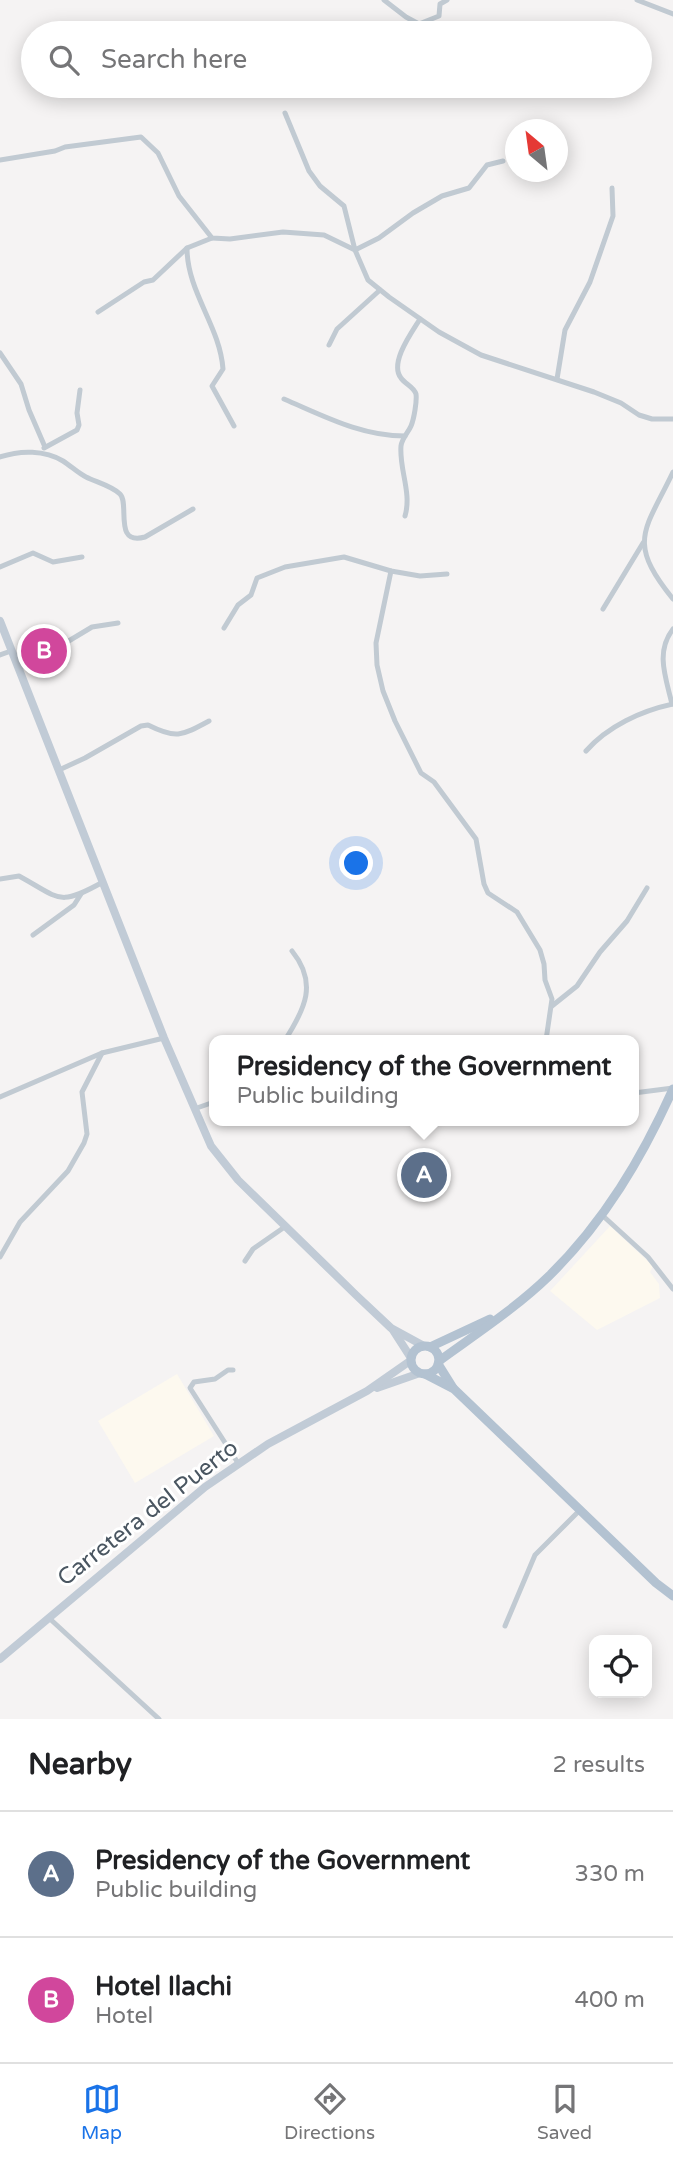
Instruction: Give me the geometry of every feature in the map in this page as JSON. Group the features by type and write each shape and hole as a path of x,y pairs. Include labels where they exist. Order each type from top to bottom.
{"main road":[{"path":"0,621 164,1038 217,1155 238,1180 391,1328 413,1368 454,1389"},
{"path":"422,1374 433,1371 439,1363 550,1275 602,1215 642,1155 673,1089"},
{"path":"410,1359 415,1349 507,1310"},
{"path":"391,1328 436,1351 439,1363 454,1389 656,1583 673,1596"},
{"name":"Carretera del Puerto","path":"0,1659 205,1487 268,1444 367,1391 410,1359"},
{"name":"Carretera del Puerto","path":"367,1391 422,1374"}],"street":[{"path":"384,0 412,21"},
{"path":"426,21 439,16 440,4 447,0"},
{"path":"637,0 673,14"},
{"path":"285,113 309,171 320,186 344,206 355,250 369,279 380,290 420,319 481,355 621,403 639,415 652,419 673,419"},
{"path":"0,160 65,147 141,137 158,153 179,196 212,238"},
{"path":"355,250 379,238 442,196 469,188 487,165 503,161"},
{"path":"556,379 565,330 590,282 613,216 612,188"},
{"path":"98,312 144,282 153,281 187,248 212,238 230,239 301,232 324,234 355,250"},
{"path":"187,248 187,268 221,352 223,369 212,386 234,426"},
{"path":"330,345 337,330 380,290"},
{"path":"405,516 408,503 401,446 412,423 416,396 414,389 401,378 398,370 401,350 420,319"},
{"path":"0,353 21,384 45,447"},
{"path":"41,454 45,447 77,430 80,390"},
{"path":"285,399 362,430 383,436 405,436"},
{"path":"0,457 12,453 41,454 62,461 83,476 118,493 123,500 124,525 136,538 145,537 193,509"},
{"path":"603,609 643,543 646,528 673,472"},
{"path":"643,543 656,577 673,598"},
{"path":"0,567 33,553 53,562 82,557"},
{"path":"224,628 238,605 251,595 257,578 285,567 344,557 391,571 420,576 447,575"},
{"path":"391,571 376,643 377,665 383,691 421,773 434,782 476,839 488,893 517,912 540,950 552,1006 547,1035"},
{"path":"17,666 67,642 92,626 118,623"},
{"path":"586,751 603,734 635,716 673,704 662,656 673,629"},
{"path":"0,655 11,651"},
{"path":"59,771 141,726 148,725 162,733 181,734 209,721"},
{"path":"0,879 19,876 43,892 65,899 103,882"},
{"path":"552,1006 577,986 600,952 627,921 647,888"},
{"path":"33,935 74,905 81,894"},
{"path":"288,1035 306,996 304,969 292,951"},
{"path":"0,1097 102,1053 164,1038"},
{"path":"0,1257 19,1222 68,1171 84,1143 87,1133 82,1092 102,1053"},
{"path":"639,1092 673,1089"},
{"path":"194,1109 209,1104"},
{"path":"602,1215 648,1257 673,1289"},
{"path":"245,1261 253,1249 286,1226"},
{"path":"233,1370 228,1370 215,1379 194,1381 190,1388 239,1463"},
{"path":"506,1626 536,1555 581,1509"},
{"path":"49,1618 159,1719"}],"shaded area":[{"path":"610,1226 653,1266 650,1272 659,1284 660,1298 597,1330 550,1291"},
{"path":"177,1374 214,1436 135,1483 98,1421"}],"place":[{"name":"Hotel Ilachi","path":"44,651"},
{"name":"Presidency of the Government","path":"424,1175"}]}
